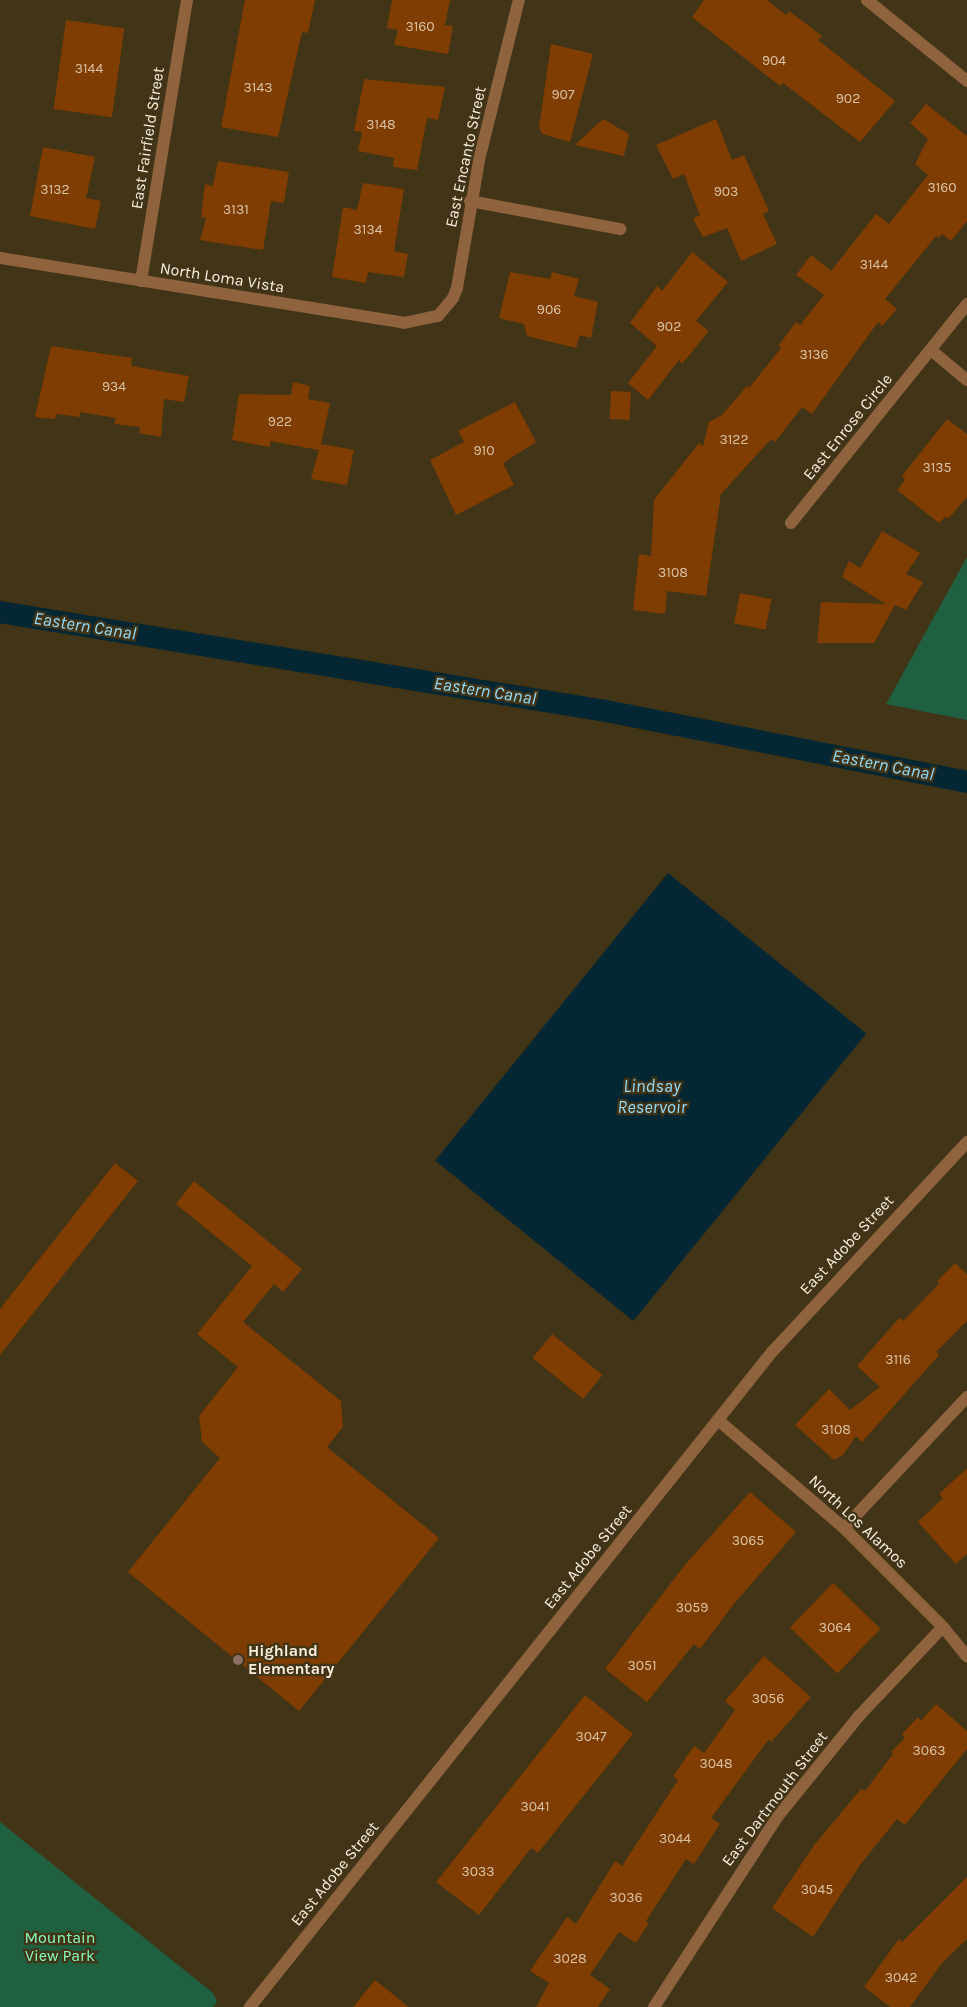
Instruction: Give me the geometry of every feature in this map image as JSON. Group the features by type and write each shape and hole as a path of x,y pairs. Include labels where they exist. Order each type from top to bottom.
{"street":[{"name":"East Fairfield Street","path":"141,281 187,0"},
{"name":"East Encanto Street","path":"438,316 453,298 457,288 470,201 519,0"},
{"path":"867,0 967,81"},
{"path":"470,201 620,229"},
{"name":"North Loma Vista","path":"0,258 404,323 438,316"},
{"name":"East Enrose Circle","path":"791,524 967,304"},
{"path":"930,350 967,380"},
{"name":"East Adobe Street","path":"250,2007 718,1420 808,1311 967,1142"},
{"path":"844,1528 967,1397"},
{"name":"North Los Alamos","path":"718,1420 844,1528 943,1628 967,1657"},
{"name":"East Dartmouth Street","path":"654,2007 784,1809 859,1716 943,1628"}],"green space":[{"path":"966,559 967,720 886,704"},
{"name":"Mountain View Park","path":"0,1822 213,1993 217,2002 213,2007 0,2007"}],"water":[{"name":"Lindsay Reservoir","path":"668,873 866,1033 633,1321 435,1161"}],"building":[{"path":"245,0 315,0 308,33 302,32 278,137 221,127"},
{"path":"392,0 450,0 445,25 453,26 448,54 394,45 398,30 387,28"},
{"path":"704,0 767,0 786,15 789,11 822,36 818,40 895,101 860,142 783,83 780,86 692,17"},
{"path":"66,20 124,28 112,117 53,109"},
{"path":"551,44 593,54 570,142 542,134 539,127"},
{"path":"364,79 445,87 438,120 427,118 417,170 393,167 394,158 358,151 362,132 354,131"},
{"path":"926,104 967,136 967,221 951,241 942,234 939,238 936,236 885,299 897,309 882,326 878,322 812,414 802,407 775,442 771,439 721,494 706,596 667,591 665,614 633,610 639,554 651,556 654,500 699,443 703,446 709,422 722,415 747,386 749,388 781,348 779,345 796,322 800,325 824,295 796,275 811,255 831,271 876,214 889,224 928,175 915,164 928,139 910,123"},
{"path":"603,119 629,134 624,156 575,145"},
{"path":"716,119 732,160 744,155 769,211 763,214 777,244 741,261 727,228 703,237 693,219 700,215 684,174 673,179 656,145"},
{"path":"43,147 95,157 86,198 101,201 95,229 30,216"},
{"path":"218,161 289,172 284,203 271,201 263,250 200,240 206,218 201,217 205,184 213,186"},
{"path":"363,183 404,189 394,251 408,254 404,277 368,272 366,283 332,277 343,207 357,210"},
{"path":"692,252 728,282 696,321 709,331 682,364 679,360 648,400 628,383 657,346 630,323 657,286 662,291"},
{"path":"510,272 550,279 552,272 579,279 574,296 598,302 591,338 580,335 576,348 527,336 524,324 499,318"},
{"path":"51,346 132,358 131,366 189,376 184,402 164,399 161,437 139,433 140,427 114,424 116,418 80,412 80,417 56,414 55,419 35,417"},
{"path":"293,382 310,386 308,399 330,403 321,444 354,450 347,485 311,479 319,450 270,441 270,447 232,440 239,394 291,395"},
{"path":"611,391 631,392 630,420 610,419"},
{"path":"515,402 536,442 503,463 514,485 456,515 430,460 464,442 458,431"},
{"path":"947,419 967,434 967,497 949,518 945,517 939,523 897,490 905,480 902,476"},
{"path":"882,531 920,553 906,574 923,582 906,610 895,605 874,643 817,643 821,602 886,604 842,577 849,561 860,568"},
{"path":"740,593 771,599 765,630 734,623"},
{"path":"115,1163 138,1181 0,1355 0,1309"},
{"path":"194,1181 302,1269 283,1292 274,1284 243,1322 341,1401 343,1427 327,1447 439,1538 299,1711 128,1572 220,1458 202,1442 199,1416 238,1367 197,1334 252,1266 176,1204"},
{"path":"955,1263 967,1274 967,1321 936,1352 939,1355 862,1442 856,1436 843,1455 834,1460 795,1425 829,1389 850,1410 880,1387 857,1366 899,1318 903,1321 939,1284 937,1281"},
{"path":"552,1334 603,1375 583,1399 532,1358"},
{"path":"967,1468 967,1554 956,1564 918,1522 943,1498 939,1494"},
{"path":"750,1492 796,1532 733,1605 700,1649 694,1644 647,1702 605,1669 684,1566"},
{"path":"833,1583 880,1629 837,1673 790,1628"},
{"path":"764,1656 811,1697 771,1742 769,1739 711,1818 720,1824 694,1864 686,1859 646,1921 649,1923 636,1943 619,1932 590,1975 610,1989 598,2007 536,2007 549,1983 530,1971 567,1917 576,1924 615,1861 622,1866 678,1780 673,1776 694,1746 704,1753 735,1710 725,1701"},
{"path":"585,1695 633,1734 538,1853 531,1848 479,1915 436,1882"},
{"path":"936,1704 967,1731 967,1749 905,1825 897,1819 860,1865 813,1937 772,1908 815,1844 861,1789 865,1791 893,1754 891,1752 905,1738 902,1734 918,1717 921,1721"},
{"path":"967,1877 967,1939 942,1963 910,2007 890,2007 864,1987 899,1939 902,1942"},
{"path":"375,1980 409,2007 353,2007"}],"waterway":[{"name":"Eastern Canal","path":"0,612 606,711 967,782"}],"place":[{"name":"Highland Elementary","path":"238,1660"}]}
